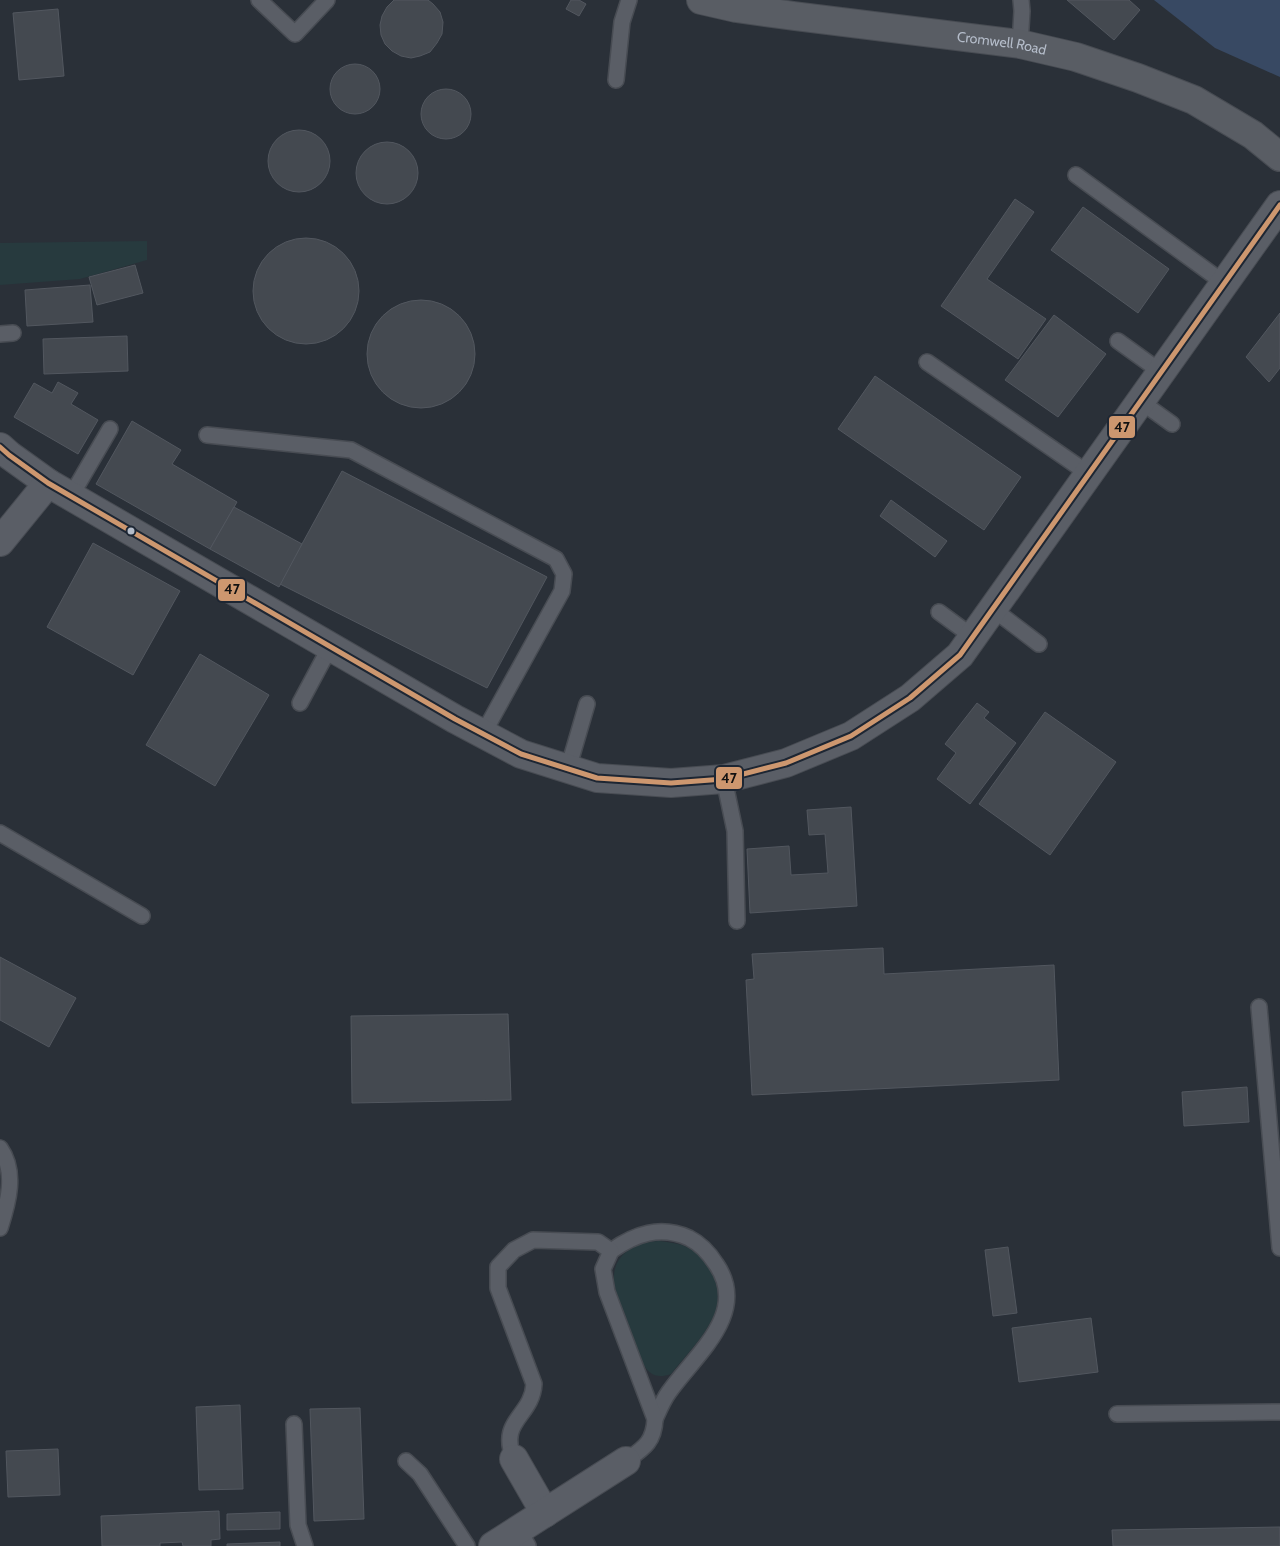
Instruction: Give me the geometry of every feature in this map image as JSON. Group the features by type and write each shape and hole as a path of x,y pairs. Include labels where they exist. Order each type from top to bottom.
{"street":[{"name":"Cromwell Road","path":"701,0 736,8 1020,44 1076,57 1194,100 1254,135 1280,157"},
{"path":"0,447 9,456 48,483 330,647 521,754 597,778 670,784 724,779 786,763 851,736 910,698 960,655 1280,205"},
{"path":"0,542 48,483"},
{"path":"514,1459 545,1513"},
{"path":"493,1546 523,1538 545,1513 626,1461"}],"lane":[{"path":"259,0 295,34 321,2"},
{"path":"616,80 622,22 629,0"},
{"path":"1020,44 1021,0"},
{"path":"1076,175 1224,283"},
{"path":"1118,341 1161,372"},
{"path":"927,362 1089,474"},
{"path":"1140,401 1172,424"},
{"path":"71,496 110,429"},
{"path":"207,435 351,450 556,558 564,574 562,591 483,734"},
{"path":"993,609 1039,644"},
{"path":"939,612 973,637"},
{"path":"300,703 330,647"},
{"path":"568,769 587,704"},
{"path":"724,779 735,831 737,921"},
{"path":"0,833 142,916"},
{"path":"1259,1006 1280,1248"},
{"path":"0,1148 4,1154 10,1182 9,1201 0,1228"},
{"path":"626,1461 642,1450 654,1433 654,1418 607,1292 603,1269 610,1251 628,1239 646,1232 668,1233 689,1238 707,1250 720,1270 726,1286 727,1306 721,1324 668,1393 654,1418"},
{"path":"514,1459 510,1448 510,1436 514,1422 530,1404 534,1394 534,1384 498,1288 498,1267 514,1250 533,1240 598,1242 610,1251"},
{"path":"1117,1414 1280,1412"},
{"path":"294,1424 298,1525 305,1546"},
{"path":"406,1461 420,1474 467,1546"}],"green space":[{"path":"147,241 147,260 80,279 0,285 0,243"},
{"path":"659,1241 682,1245 700,1256 712,1274 718,1294 714,1315 695,1345 671,1374 657,1376 647,1370 642,1361 618,1296 614,1276 618,1261 629,1250 636,1246"}],"water":[{"path":"1154,0 1280,0 1280,77 1215,48"}],"building":[{"path":"394,0 428,0 440,12 443,22 442,34 430,52 411,58 401,56 385,44 381,35 380,25 387,7"},
{"path":"571,0 579,0 586,4 579,16 566,9"},
{"path":"1067,0 1129,0 1140,10 1114,40"},
{"path":"58,9 64,76 19,80 13,13"},
{"path":"350,64 360,64 373,71 380,84 380,94 373,107 360,114 350,114 341,110 334,103 330,94 330,84 334,75 341,68"},
{"path":"446,89 456,91 464,96 469,104 471,114 469,124 464,132 456,137 446,139 436,137 428,132 423,124 421,114 423,104 428,96 436,91"},
{"path":"299,130 311,133 321,139 327,149 330,161 327,173 321,183 311,189 299,192 287,189 277,183 271,173 268,161 271,149 277,139 287,133"},
{"path":"387,142 399,145 409,151 415,161 418,173 415,185 409,195 399,201 387,204 375,201 365,195 359,185 356,173 359,161 365,151 375,145"},
{"path":"1015,199 1034,212 987,279 1046,319 1018,359 941,306"},
{"path":"1083,207 1169,269 1138,313 1051,250"},
{"path":"306,238 326,242 343,254 355,271 359,291 355,311 343,328 326,340 306,344 286,340 269,328 257,311 253,291 257,271 269,254 286,242"},
{"path":"135,265 143,293 97,305 89,277"},
{"path":"90,285 93,322 27,326 25,290"},
{"path":"421,300 442,304 459,316 471,333 475,354 471,375 459,392 442,404 421,408 400,404 383,392 371,375 367,354 371,333 383,316 400,304"},
{"path":"1280,313 1280,368 1269,382 1246,357"},
{"path":"1054,315 1106,354 1058,417 1005,380"},
{"path":"127,336 128,371 44,374 43,339"},
{"path":"875,376 1021,477 984,530 838,429"},
{"path":"58,382 78,393 71,404 98,420 78,454 14,417 34,383 52,393"},
{"path":"132,421 181,450 172,464 237,502 210,549 96,484"},
{"path":"342,471 547,577 487,688 280,584"},
{"path":"891,500 947,541 935,557 880,516"},
{"path":"234,507 302,544 279,587 210,549"},
{"path":"93,543 180,591 133,675 47,627"},
{"path":"200,654 269,695 215,786 146,745"},
{"path":"977,703 989,712 984,718 1016,743 970,804 937,779 956,753 945,744"},
{"path":"1045,712 1116,762 1050,855 979,804"},
{"path":"851,807 857,906 750,913 747,849 789,846 791,875 828,873 825,834 809,835 807,810"},
{"path":"883,948 884,974 1054,965 1059,1080 752,1095 746,980 754,979 752,954"},
{"path":"0,957 76,998 49,1047 0,1020"},
{"path":"508,1014 511,1100 352,1103 351,1016"},
{"path":"1247,1087 1249,1122 1184,1126 1182,1092"},
{"path":"1008,1247 1017,1313 993,1316 985,1250"},
{"path":"1091,1318 1098,1372 1019,1382 1012,1328"},
{"path":"240,1405 243,1489 199,1490 196,1407"},
{"path":"360,1408 364,1519 314,1521 310,1409"},
{"path":"58,1449 60,1495 8,1497 6,1451"},
{"path":"219,1511 220,1539 211,1540 211,1546 183,1546 182,1542 160,1543 160,1546 102,1546 101,1516"},
{"path":"280,1512 280,1529 227,1530 227,1514"},
{"path":"1280,1527 1280,1546 1113,1546 1112,1530"},
{"path":"280,1542 280,1546 227,1546 227,1544"}],"transit line":[{"name":"47","path":"0,447 48,483 455,719 521,754 597,778 671,783 724,779 786,763 851,736 910,698 960,655 1280,205"}]}
